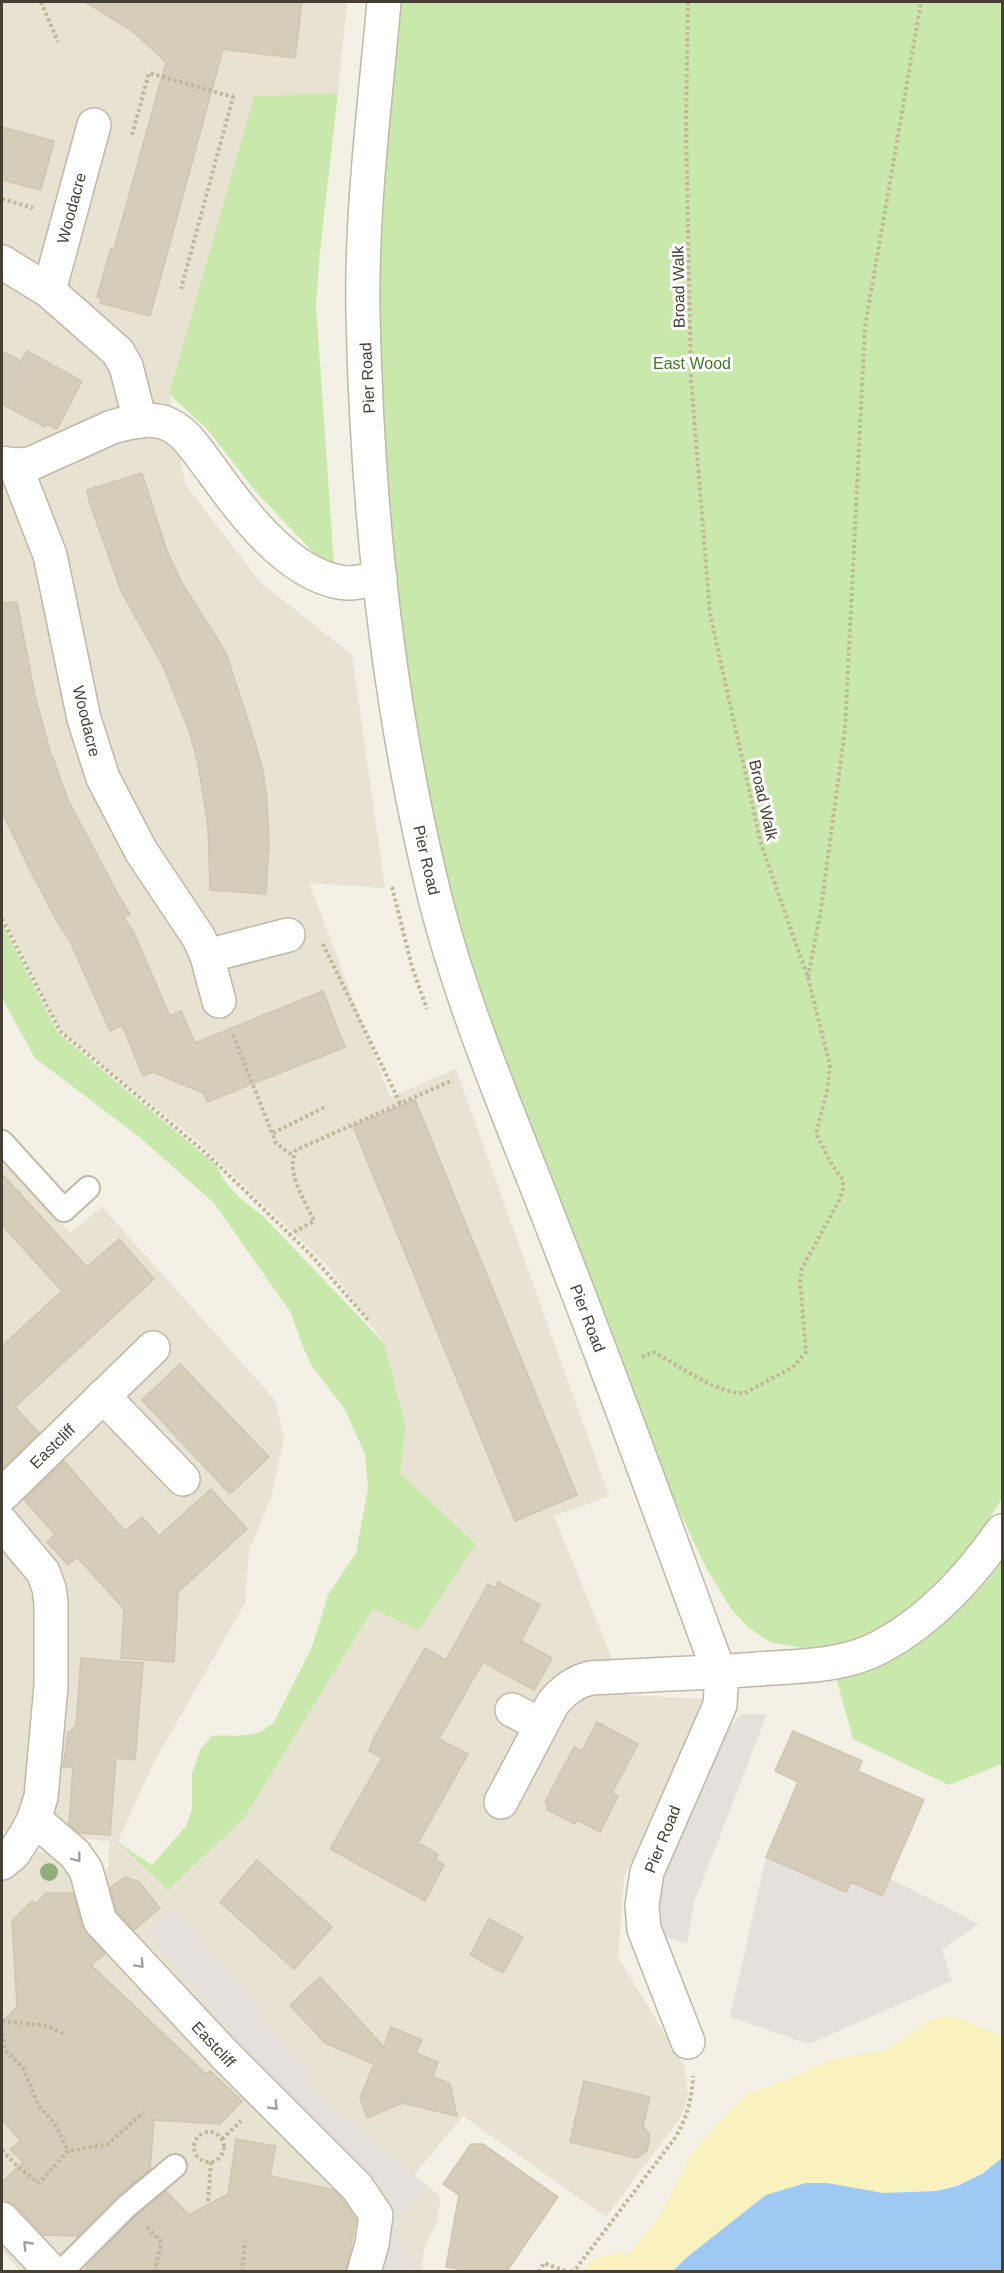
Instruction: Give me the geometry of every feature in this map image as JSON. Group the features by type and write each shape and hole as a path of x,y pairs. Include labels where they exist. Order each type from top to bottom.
{"street":[{"name":"Pier Road","path":"384,2 370,171 363,312 370,461 380,578 393,683 408,773 437,904 483,1048 607,1366 719,1672 720,1705 647,1872 642,1905 644,1929 691,2057"},
{"name":"Woodacre","path":"49,291 94,125"},
{"path":"2,262 49,291 122,357 140,421"},
{"name":"Woodacre","path":"219,1001 207,956 194,930 128,829 103,778 84,719 50,555 8,464 30,464 112,427 140,421 170,425 180,431 268,540 315,576 342,583 380,578"},
{"path":"207,956 288,935"},
{"name":"Eastcliff","path":"2,1495 153,1348"},
{"path":"103,1396 183,1479"},
{"path":"2,1523 38,1565 51,1594 51,1686 43,1786 34,1819 19,1846 2,1863"},
{"path":"501,1802 541,1725 561,1693 580,1680 830,1664 881,1647 916,1624 951,1594 982,1559 1002,1531"},
{"path":"512,1710 541,1725"},
{"name":"Eastcliff","path":"34,1819 75,1854 86,1870 100,1921 226,2056 357,2187 376,2215 372,2244 364,2271"},
{"path":"2,2219 52,2271"}],"lane":[{"path":"2,1142 64,1210 88,1188"},
{"path":"61,2271 128,2206 175,2166"}],"path":[{"path":"41,2 58,42"},
{"name":"Broad Walk","path":"607,1366 653,1352 723,1391 745,1393 793,1367 806,1352 800,1281 802,1268 840,1199 843,1189 843,1180 832,1165 816,1133 827,1091 830,1065 808,978 761,844 710,614 692,379 686,126 688,2"},
{"path":"808,978 821,909 844,729 865,327 921,2"},
{"path":"94,125 132,136 149,73 234,97 181,289"},
{"path":"2,919 60,1031 186,1135 313,1257 368,1320"},
{"path":"288,935 315,928 400,1103"},
{"path":"219,1001 278,1145 292,1156"},
{"path":"289,1235 314,1221 292,1172 292,1156 298,1148 453,1080"},
{"path":"273,1133 327,1106"},
{"path":"2,2021 47,2026 64,2034"},
{"path":"2,2033 5,2050 23,2068 39,2106 55,2124 68,2151"},
{"path":"539,2271 544,2263 570,2271 576,2270 675,2138 684,2124 692,2099 691,2057"},
{"path":"2,2150 19,2168 39,2183 68,2151 108,2144 144,2112"},
{"path":"205,2132 219,2135 224,2143 225,2148 220,2157 211,2162 201,2160 195,2152 197,2138 205,2132"},
{"path":"208,2201 211,2162"},
{"path":"128,2206 161,2242 155,2271"},
{"path":"242,2271 245,2241"}],"shaded area":[{"path":"2,2 347,2 338,93 254,96 169,394 185,484 261,583 352,655 385,888 309,883 390,1097 456,1069 609,1496 554,1516 627,1695 707,1699 624,1877 618,1957 684,2066 688,2094 686,2105 678,2121 606,2217 463,2116 414,2175 439,2195 440,2201 437,2222 424,2249 422,2269 424,2271 20,2271 2,2250 2,1880 13,1872 29,1854 41,1852 55,1856 62,1861 70,1878 82,1876 101,1879 109,1865 109,1841 2,1831 2,1160 70,1233 102,1207 275,1400 284,1438 271,1498 249,1550 245,1603 153,1764 118,1841 168,1889 245,1817 373,1609 476,1545 400,1473 406,1427 384,1343 328,1266 201,1144 61,1031 2,915"},
{"path":"740,1714 767,1714 694,1903 687,1944 663,1936 655,1878 722,1741"},
{"path":"766,1857 846,1892 851,1882 882,1896 889,1878 979,1924 942,1949 952,1981 809,2044 730,2017"},
{"path":"175,1908 264,2015 260,2019 312,2076 306,2084 426,2185 394,2227 411,2260 408,2271 376,2271 390,2210 388,2195 286,2110 280,2086 240,2043 148,1932"}],"green space":[{"name":"East Wood","path":"395,2 1002,2 1002,1498 975,1542 927,1596 880,1633 839,1649 802,1648 770,1642 748,1627 731,1609 704,1564 672,1495 510,1080 462,944 414,760 391,554 382,430 380,328 383,114"},
{"path":"338,93 316,305 334,565 329,569 257,493 207,429 169,394 254,96"},
{"path":"2,923 58,1033 216,1165 235,1193 262,1215 384,1343 406,1427 400,1473 476,1544 419,1630 373,1609 245,1817 168,1890 118,1842 152,1865 186,1826 192,1809 192,1774 200,1750 212,1736 252,1734 274,1722 312,1647 328,1595 356,1553 368,1488 365,1454 344,1408 312,1366 291,1313 214,1203 138,1136 35,1058 2,998"},
{"path":"1002,1561 1002,1764 949,1785 853,1739 836,1677 875,1665 929,1634 962,1607"}],"sand":[{"path":"943,2016 955,2017 1002,2036 1002,2158 972,2178 946,2188 883,2193 853,2271 583,2272 598,2258 610,2254 630,2253 658,2219 693,2152 748,2093 775,2085 827,2061 890,2049 928,2021"}],"water":[{"path":"1002,2158 1002,2271 673,2271 686,2258 766,2195 806,2183 827,2183 883,2193 937,2191 957,2186 982,2174"}],"building":[{"path":"85,2 302,2 295,58 223,49 150,316 100,303 101,298 97,297 111,248 114,249 166,62 131,30"},
{"path":"2,127 54,141 41,190 2,180"},
{"path":"2,351 21,361 27,351 82,381 57,429 47,424 45,427 2,404"},
{"path":"142,473 167,551 181,581 226,653 254,739 263,771 267,800 269,843 266,894 210,890 208,826 198,764 190,733 164,668 121,591 89,501 87,490"},
{"path":"17,602 35,696 52,758 68,800 130,914 124,918 133,931 170,1016 181,1011 195,1043 323,991 345,1047 207,1102 203,1093 153,1072 143,1076 122,1025 110,1031 70,941 30,870 2,812 2,603"},
{"path":"415,1100 577,1495 515,1521 353,1126"},
{"path":"2,1174 87,1267 119,1239 154,1279 15,1407 39,1433 2,1469 2,1346 62,1291 2,1225"},
{"path":"180,1364 269,1457 230,1494 142,1400"},
{"path":"64,1461 125,1531 142,1517 159,1536 211,1489 247,1529 178,1592 174,1662 121,1658 124,1609 77,1557 68,1565 47,1542 55,1534 24,1500"},
{"path":"498,1582 540,1605 521,1641 552,1658 534,1690 483,1662 439,1739 468,1754 418,1843 438,1854 435,1860 444,1865 425,1901 330,1849 382,1758 369,1751 375,1736 425,1648 446,1660 488,1584 495,1588"},
{"path":"81,1658 143,1663 135,1760 116,1758 110,1835 79,1833 69,1824 73,1767 63,1767 68,1733 76,1726"},
{"path":"597,1722 638,1744 612,1793 618,1796 600,1832 577,1820 575,1824 546,1809 548,1805 545,1802 574,1747 582,1751"},
{"path":"793,1731 862,1761 858,1771 924,1800 882,1896 851,1882 846,1892 766,1857 798,1782 775,1771"},
{"path":"257,1860 332,1927 294,1969 220,1902"},
{"path":"125,1877 139,1882 160,1908 134,1930 117,1912 110,1888"},
{"path":"46,1893 73,1893 82,1926 105,1954 91,1965 206,2074 210,2071 242,2101 220,2124 154,2120 150,2170 117,2196 77,2236 43,2235 16,2206 2,2198 2,2182 23,2162 10,2149 21,2141 2,2120 2,2022 17,2007 12,1921 32,1901 36,1904"},
{"path":"489,1919 523,1937 503,1973 470,1955"},
{"path":"320,1977 384,2047 391,2027 422,2040 416,2053 438,2062 433,2076 450,2084 457,2116 402,2103 367,2118 360,2098 374,2064 325,2043 290,2005"},
{"path":"584,2081 650,2097 643,2126 650,2136 647,2151 636,2158 570,2142"},
{"path":"236,2139 276,2146 270,2176 334,2190 342,2199 356,2220 346,2271 86,2271 87,2266 136,2216 166,2191 189,2215 228,2194"},
{"path":"471,2144 483,2144 558,2197 507,2271 471,2271 446,2267 459,2195 443,2184"}]}
